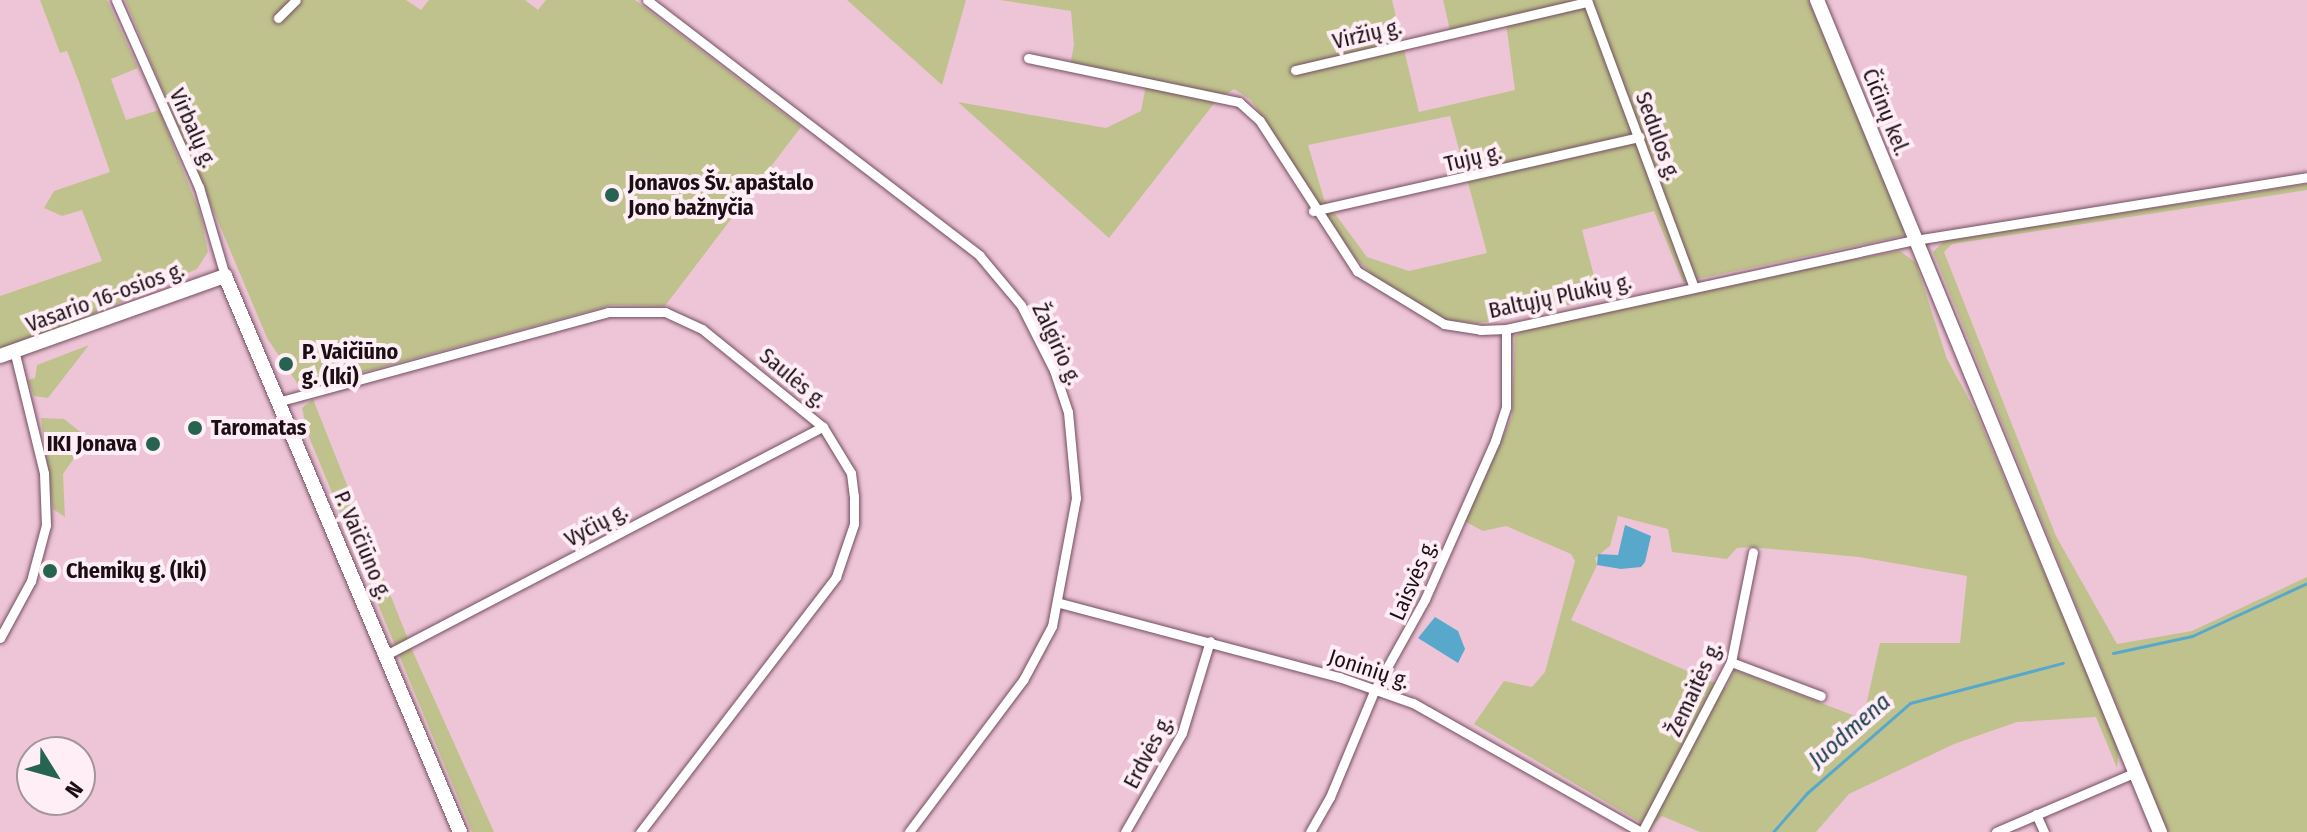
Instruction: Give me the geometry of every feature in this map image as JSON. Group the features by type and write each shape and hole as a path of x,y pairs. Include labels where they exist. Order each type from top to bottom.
{"main road":[{"name":"Čičinų kel.","path":"1817,0 2160,832"},
{"name":"Vasario 16-osios g.","path":"7,355 225,276"},
{"name":"P. Vaičiūno g.","path":"225,276 281,401 460,832"}],"street":[{"name":"Virbalų g.","path":"116,0 199,187 225,276"},
{"path":"278,18 296,0"},
{"name":"Žalgirio g.","path":"647,0 930,213 979,255 1021,305 1054,370 1075,452 1076,498 1060,603 1023,680 909,832"},
{"name":"Viržių g.","path":"1295,70 1587,1"},
{"name":"Sedulos g.","path":"1587,1 1693,285"},
{"name":"Baltųjų Plukių g.","path":"1028,58 1239,102 1260,121 1313,211 1357,271 1373,284 1444,324 1506,329 1693,285 1915,240 2307,177"},
{"name":"Tujų g.","path":"1313,211 1640,137"},
{"name":"Saulės g.","path":"281,401 608,312 665,312 702,329 823,427 851,473 854,496 854,524 836,577 640,832"},
{"name":"Laisvės g.","path":"1310,832 1375,689 1409,633 1495,441 1506,407 1506,329"},
{"path":"0,638 31,581 46,525 44,473 7,355"},
{"name":"Vyčių g.","path":"386,655 823,427"},
{"name":"Žemaitės g.","path":"1641,832 1731,662 1753,552"},
{"name":"Joninių g.","path":"1060,603 1210,641 1375,689 1451,720 1641,832"},
{"name":"Erdvės g.","path":"1125,832 1182,733 1210,641"},
{"path":"1731,662 1821,696"},
{"path":"1996,832 2136,772"},
{"path":"2036,814 2044,832"}],"green space":[{"path":"40,0 107,0 138,68 111,79 126,120 159,110 200,213 208,252 197,269 39,337 0,348 0,296 102,261 82,210 62,216 44,208 54,191 110,172 67,51 60,53"},
{"path":"125,0 406,0 421,10 429,0 525,0 538,10 546,0 635,0 801,127 665,306 612,305 301,389 267,338"},
{"path":"847,0 966,0 942,85"},
{"path":"1000,0 1392,0 1419,112 1515,90 1505,16 1450,30 1443,0 1809,0 1904,228 1903,236 1683,282 1654,211 1582,230 1600,299 1479,323 1445,320 1379,281 1356,259 1251,100 1234,89 1216,101 1109,238 958,102 1106,128 1141,111 1146,85 1069,71 1074,45 1071,11","holes":["1450,116 1487,253 1409,271 1367,257 1324,199 1308,145"]},
{"path":"2307,184 2307,190 1952,244 1944,252 2056,536 2117,644 2192,631 2307,577 2307,832 2168,832 1933,252 1945,240"},
{"path":"1900,251 1916,263 1947,359 1975,410 2119,748 2117,768 2096,717 2017,722 1954,744 1849,794 1816,832 1700,832 1662,816 1650,828 1474,724 1504,681 1532,687 1545,672 1575,561 1571,554 1506,526 1483,531 1464,521 1512,417 1515,336 1528,327 1717,284","holes":["1618,516 1668,529 1672,552 1727,559 1737,548 1750,547 1859,557 1967,576 1960,643 1880,643 1863,719 1735,670 1726,688 1571,620 1597,565 1595,558 1610,546"]},
{"path":"89,345 48,398 34,396 28,380 35,378 37,365"},
{"path":"313,399 413,652 494,832 472,832 307,432 302,408"},
{"path":"41,418 64,419 88,438 63,474 65,517 53,509"}],"water":[{"path":"1625,525 1651,536 1645,562 1641,567 1621,569 1597,565 1598,554 1618,555"},
{"path":"1435,617 1458,631 1465,649 1458,663 1418,638"}],"waterway":[{"name":"Juodmena","path":"2113,653 2192,636 2307,583"},
{"name":"Juodmena","path":"1773,832 1807,793 1910,703 2063,663"}],"place":[{"name":"Jonavos Šv. apaštalo Jono bažnyčia","path":"612,195"},
{"name":"P. Vaičiūno g. (Iki)","path":"286,364"},
{"name":"Taromatas","path":"195,428"},
{"name":"IKI Jonava","path":"153,444"},
{"name":"Chemikų g. (Iki)","path":"50,571"}]}
